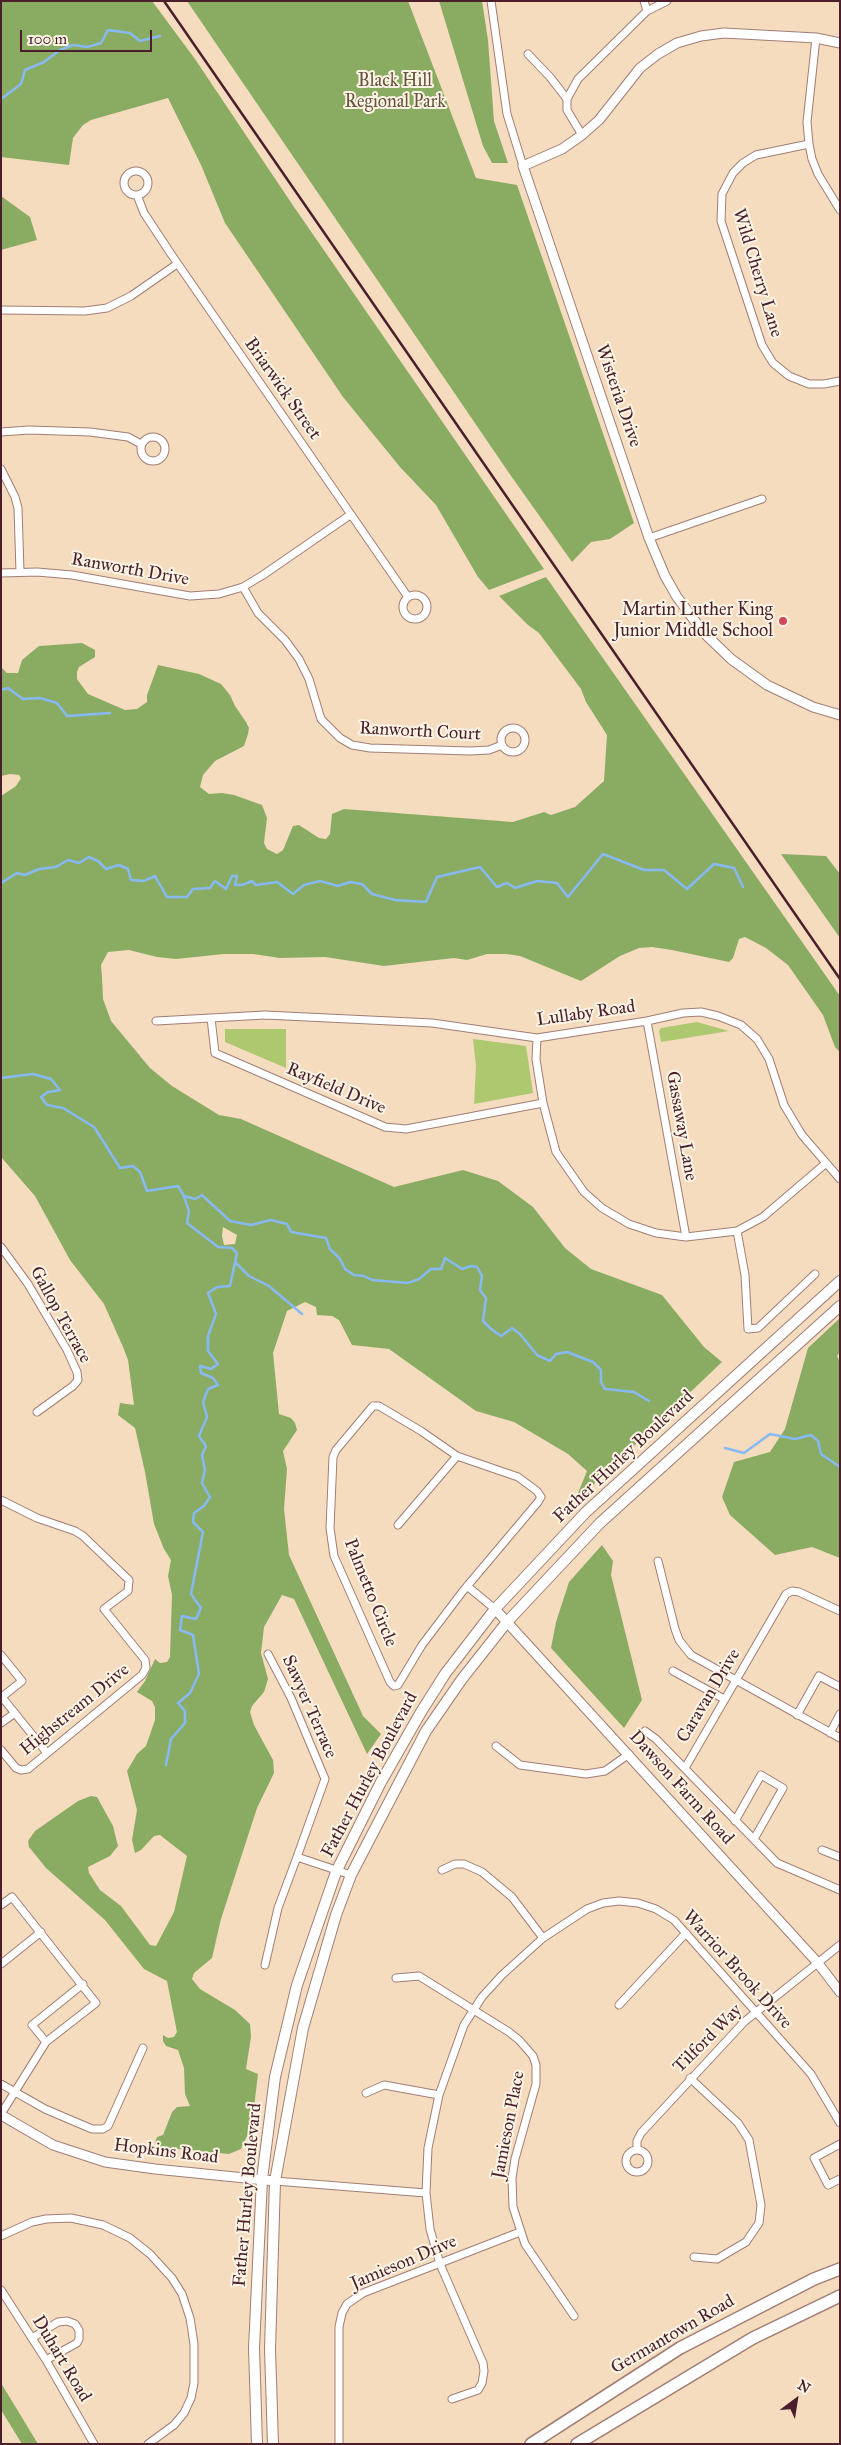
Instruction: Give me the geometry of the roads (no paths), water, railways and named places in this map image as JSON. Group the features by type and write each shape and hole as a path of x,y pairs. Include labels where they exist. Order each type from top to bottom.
{"main road":[{"name":"Father Hurley Boulevard","path":"257,2444 254,2348 262,2180 275,2077 285,2028 297,1985 336,1872 381,1782 445,1674 495,1609 586,1512 840,1281"},
{"name":"Father Hurley Boulevard","path":"273,2444 270,2349 276,2181 303,2028 336,1915 351,1875 426,1731 462,1679 507,1622 600,1523 840,1306"},
{"name":"Germantown Road","path":"531,2444 680,2348 805,2284 840,2269"},
{"path":"576,2444 753,2338 840,2296"}],"street":[{"name":"Wisteria Drive","path":"491,1 507,114 523,166 649,538 677,597 703,632 727,654 767,685 813,707 840,715"},
{"path":"644,1 647,11"},
{"path":"582,135 567,110 567,99 578,79 647,11 667,1"},
{"path":"523,166 562,149 582,135 599,120 640,68 658,54 677,43 700,36 724,32 816,38 840,43"},
{"path":"816,38 807,122 809,144 818,174 840,210"},
{"path":"528,54 550,77 567,99"},
{"name":"Wild Cherry Lane","path":"809,144 756,155 743,163 733,173 722,194 721,221 762,345 773,363 788,376 809,384 840,381"},
{"name":"Briarwick Street","path":"137,195 144,213 177,264 408,597"},
{"path":"1,310 85,311 107,308 131,296 177,264"},
{"path":"1,432 29,430 90,432 128,437 141,444"},
{"path":"1,469 15,497 18,508 20,572"},
{"path":"649,538 762,499"},
{"name":"Ranworth Drive","path":"1,573 20,572 72,575 190,596 219,594 243,587 350,514"},
{"name":"Ranworth Court","path":"243,587 258,613 285,640 299,659 309,679 321,719 340,738 352,745 370,748 489,750 502,745"},
{"name":"Lullaby Road","path":"156,1020 265,1015 432,1023 537,1038 647,1021 683,1012 701,1012 718,1016 740,1025 757,1040 769,1058 784,1105 802,1135 824,1164 840,1179"},
{"name":"Rayfield Drive","path":"211,1018 215,1053 385,1128 406,1129 543,1103"},
{"name":"Gassaway Lane","path":"647,1021 686,1237"},
{"path":"537,1038 536,1059 543,1103 556,1152 584,1192 602,1208 629,1224 656,1233 686,1237 737,1231 764,1216 824,1164"},
{"path":"737,1231 745,1275 748,1329 758,1328 815,1274"},
{"name":"Gallop Terrace","path":"1,1247 4,1256 47,1317 77,1372 78,1380 73,1386 37,1412"},
{"name":"Palmetto Circle","path":"373,1406 379,1406 421,1431 456,1456 518,1477 541,1496 467,1586 422,1645 398,1685 394,1686 390,1682 334,1556 330,1528 333,1457 336,1450 373,1406"},
{"path":"398,1525 456,1456"},
{"name":"Highstream Drive","path":"1,1500 37,1518 84,1536 129,1580 128,1591 104,1610 145,1660 146,1668 142,1675 28,1769 21,1770 1,1750"},
{"path":"658,1561 679,1640 691,1655 736,1682 840,1738"},
{"path":"467,1586 495,1609"},
{"name":"Caravan Drive","path":"840,1611 799,1592 792,1591 786,1594 685,1768 776,1863 840,1890"},
{"name":"Dawson Farm Road","path":"495,1609 817,1962 840,1992"},
{"name":"Sawyer Terrace","path":"265,1965 278,1908 298,1858 325,1779 290,1698 268,1654"},
{"path":"1,1655 22,1681 2,1696 47,1753"},
{"path":"673,1671 724,1699"},
{"path":"797,1715 819,1676 840,1687"},
{"path":"1,1723 15,1713"},
{"path":"830,1733 840,1714"},
{"path":"645,1731 685,1768"},
{"path":"496,1746 520,1765 586,1774 606,1771 629,1754"},
{"path":"735,1821 761,1776 783,1788 754,1839"},
{"path":"822,1850 840,1857"},
{"path":"298,1858 336,1872 351,1875"},
{"path":"442,1870 455,1864 464,1864 482,1872 512,1897 543,1938"},
{"path":"1,1905 12,1896 83,1984 96,2003 46,2042 1,2115"},
{"name":"Warrior Brook Drive","path":"452,2399 478,2390 482,2383 484,2371 483,2363 440,2264 430,2230 426,2193 428,2148 439,2096 455,2044 474,2008 502,1975 543,1938 586,1909 603,1903 619,1901 638,1903 656,1909 674,1920 811,2074 840,2123"},
{"path":"1,1964 42,1932"},
{"path":"619,2005 686,1934"},
{"path":"817,1962 840,1945"},
{"name":"Tilford Way","path":"637,2150 637,2141 641,2133 690,2078 756,2012 817,1962"},
{"name":"Jamieson Place","path":"396,1978 418,1976 474,2008 519,2040 533,2056 536,2065 536,2084 512,2178 513,2207 525,2244 574,2316"},
{"path":"46,2042 32,2024 83,1984"},
{"path":"1,2084 60,2116 92,2129 103,2129 108,2126 142,2048"},
{"path":"690,2078 738,2123 749,2140 761,2205 759,2223 746,2242 717,2259 694,2257"},
{"path":"366,2093 384,2085 439,2096"},
{"name":"Hopkins Road","path":"1,2115 53,2145 105,2162 262,2180 426,2193"},
{"path":"840,2144 814,2158 828,2185 840,2178"},
{"path":"1,2236 32,2222 46,2219 72,2218 103,2225 130,2238 150,2254 172,2278 182,2294 190,2318 194,2344 194,2383 191,2398 184,2413 174,2425 148,2444"},
{"name":"Jamieson Drive","path":"338,2444 339,2327 342,2313 347,2304 363,2293 520,2232"},
{"name":"Duhart Road","path":"1,2290 46,2360 94,2444"},
{"path":"32,2338 58,2322 67,2321 75,2324 79,2330 77,2343 46,2360"}],"waterway":[{"path":"1,99 21,84 25,70 44,62 60,50 73,45 87,47 101,43 108,30 130,33 140,41 160,36"},
{"path":"1,690 8,688 23,699 40,698 57,703 67,716 110,713"},
{"path":"1,883 17,873 25,875 39,869 56,867 68,860 79,863 89,857 98,861 106,869 119,865 128,869 131,880 144,881 155,876 167,897 187,897 193,889 210,888 215,881 226,889 232,876 237,876 235,885 242,885 252,881 256,885 277,882 293,894 304,885 320,881 338,886 350,882 362,884 372,894 395,900 426,902 437,877 480,867 497,887 507,883 515,888 537,881 557,883 568,897 603,854 644,870 664,870 687,889 714,864 734,868 743,887"},
{"path":"1,1078 33,1074 51,1079 60,1090 48,1092 41,1097 47,1105 63,1108 94,1127 120,1168 133,1166 140,1172 147,1191 178,1186 184,1196 195,1199 202,1195 230,1221 251,1225 271,1220 287,1224 291,1232 326,1238 330,1249 340,1259 345,1269 354,1275 364,1276 372,1280 408,1283 419,1279 431,1269 441,1269 445,1258 462,1269 471,1266 477,1267 482,1276 480,1290 486,1298 483,1321 491,1329 501,1336 512,1328 520,1334 537,1355 550,1361 556,1354 567,1352 593,1362 601,1370 601,1382 605,1389 634,1392 649,1401"},
{"path":"166,1765 171,1739 185,1723 185,1711 178,1703 190,1693 199,1674 193,1635 180,1630 182,1616 196,1619 201,1608 191,1594 203,1532 193,1522 194,1513 204,1506 210,1497 202,1483 205,1470 202,1455 206,1446 199,1436 207,1417 203,1402 208,1389 218,1385 213,1378 201,1373 200,1366 211,1369 218,1364 208,1351 208,1336 216,1314 208,1293 217,1287 230,1286 237,1253 232,1248 218,1247 187,1223 189,1211 184,1197"},
{"path":"235,1262 249,1276 269,1286 302,1314"},
{"path":"725,1448 744,1453 770,1434 795,1439 811,1435 818,1441 821,1454 840,1467"}],"railway":[{"path":"164,1 840,979"}],"place":[{"name":"Martin Luther King Junior Middle School","path":"783,621"}],"park label":[{"name":"Black Hill Regional Park","path":"395,92"}]}
